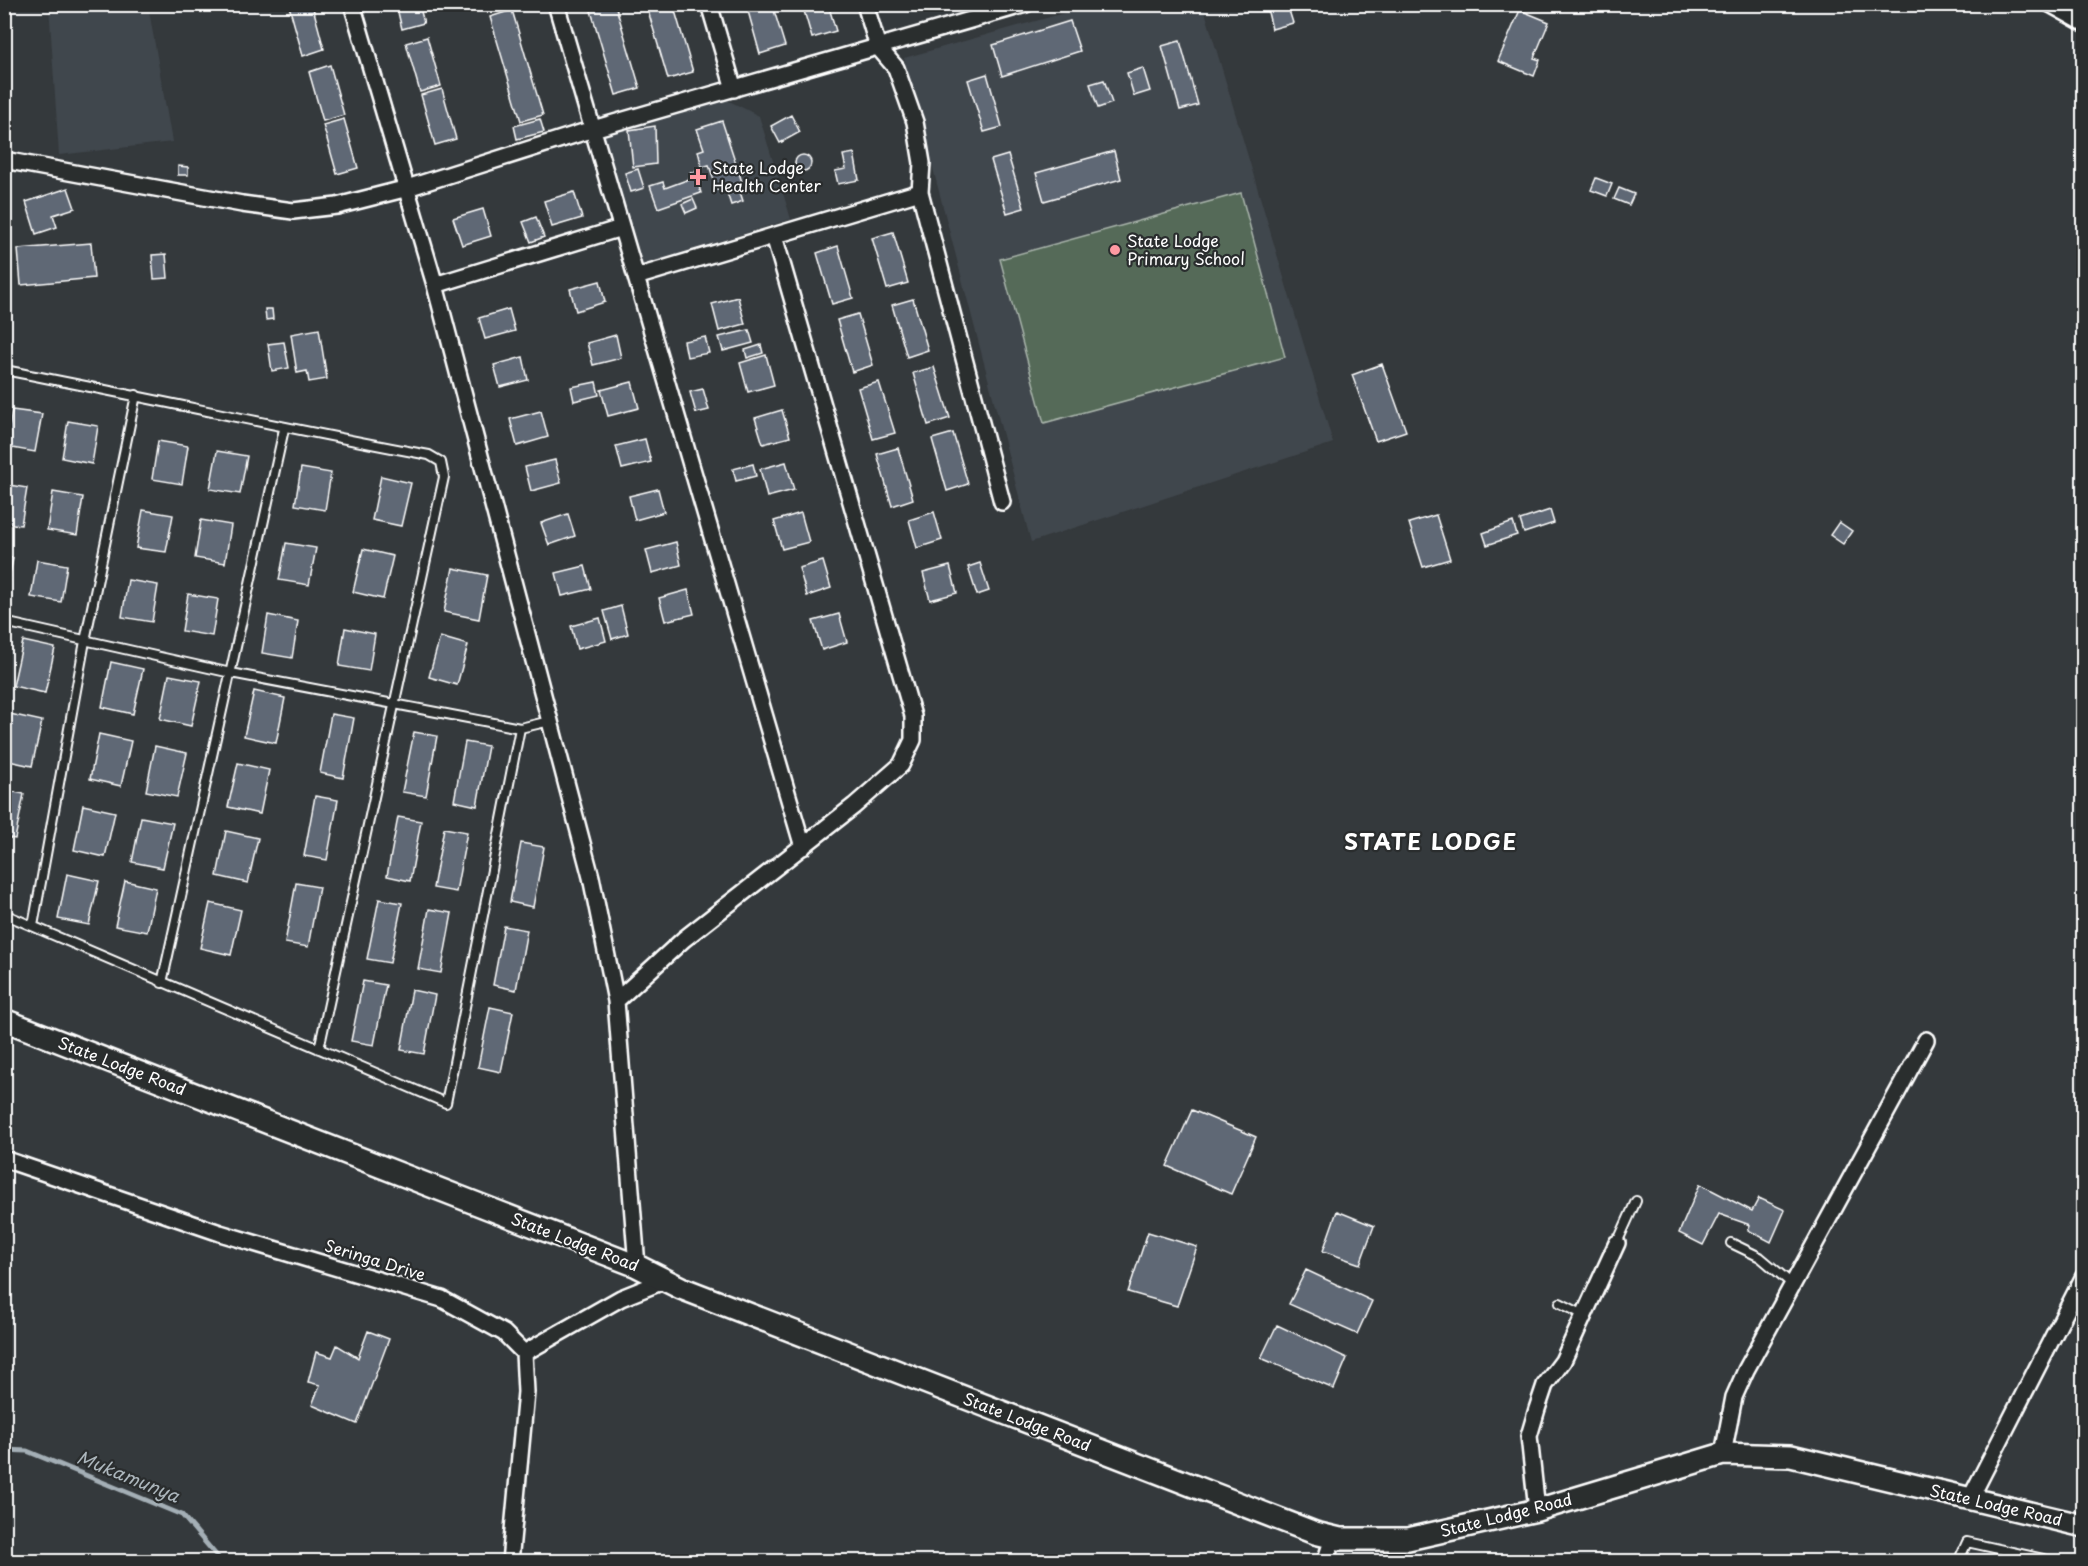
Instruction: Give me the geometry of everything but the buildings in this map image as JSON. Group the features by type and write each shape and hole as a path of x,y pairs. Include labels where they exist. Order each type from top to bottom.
{"street":[{"path":"351,4 435,285 591,877 616,1001 637,1266"},
{"path":"556,4 802,847"},
{"path":"709,4 734,89"},
{"path":"865,4 878,47 896,68 915,122 922,163 920,192 1002,502"},
{"path":"2050,4 2084,23"},
{"path":"4,160 170,192 293,211 337,206 405,189 592,129 1020,5"},
{"path":"636,277 920,192"},
{"path":"435,285 621,228"},
{"path":"616,1001 684,939 802,847 901,765 913,740 913,716 774,236"},
{"name":"State Lodge Road","path":"4,1020 637,1266 666,1280 1293,1525 1333,1538 1408,1539 1538,1510 1724,1454 1791,1456 2084,1526"},
{"path":"1724,1454 1734,1397 1746,1370 1926,1040"},
{"name":"Seringa Drive","path":"4,1159 220,1233 442,1299 504,1333 524,1353"},
{"path":"1538,1510 1529,1436 1545,1385 1563,1361 1617,1243"},
{"path":"1970,1499 2084,1276"},
{"path":"510,1562 526,1392 524,1353 621,1298 666,1280"},
{"path":"1325,1562 1333,1538"}],"lane":[{"path":"4,370 136,395 284,429 429,455 441,462 444,477 319,1049"},
{"path":"33,926 85,641 136,395"},
{"path":"162,983 284,429"},
{"path":"4,622 231,673 393,705 520,728 550,721"},
{"path":"4,914 446,1103 520,728"},
{"path":"1617,1243 1636,1201"},
{"path":"1731,1243 1760,1257 1792,1284"},
{"path":"1560,1304 1584,1315"},
{"path":"1958,1562 1967,1542 2057,1562"}],"shaded area":[{"path":"49,5 148,5 172,142 59,155"},
{"name":"State Lodge Primary School","path":"1093,5 1203,5 1333,443 1031,542 904,58"},
{"name":"State Lodge Health Center","path":"727,100 759,116 791,219 642,265 604,135"}],"green space":[{"path":"1241,193 1285,357 1044,423 1000,259"}],"waterway":[{"name":"Mukamunya","path":"4,1450 27,1451 182,1515 222,1562"}],"place":[{"name":"State Lodge Health Center","path":"698,177"},
{"name":"State Lodge Primary School","path":"1115,250"}],"district":[{"name":"STATE LODGE","path":"1431,842"}]}
